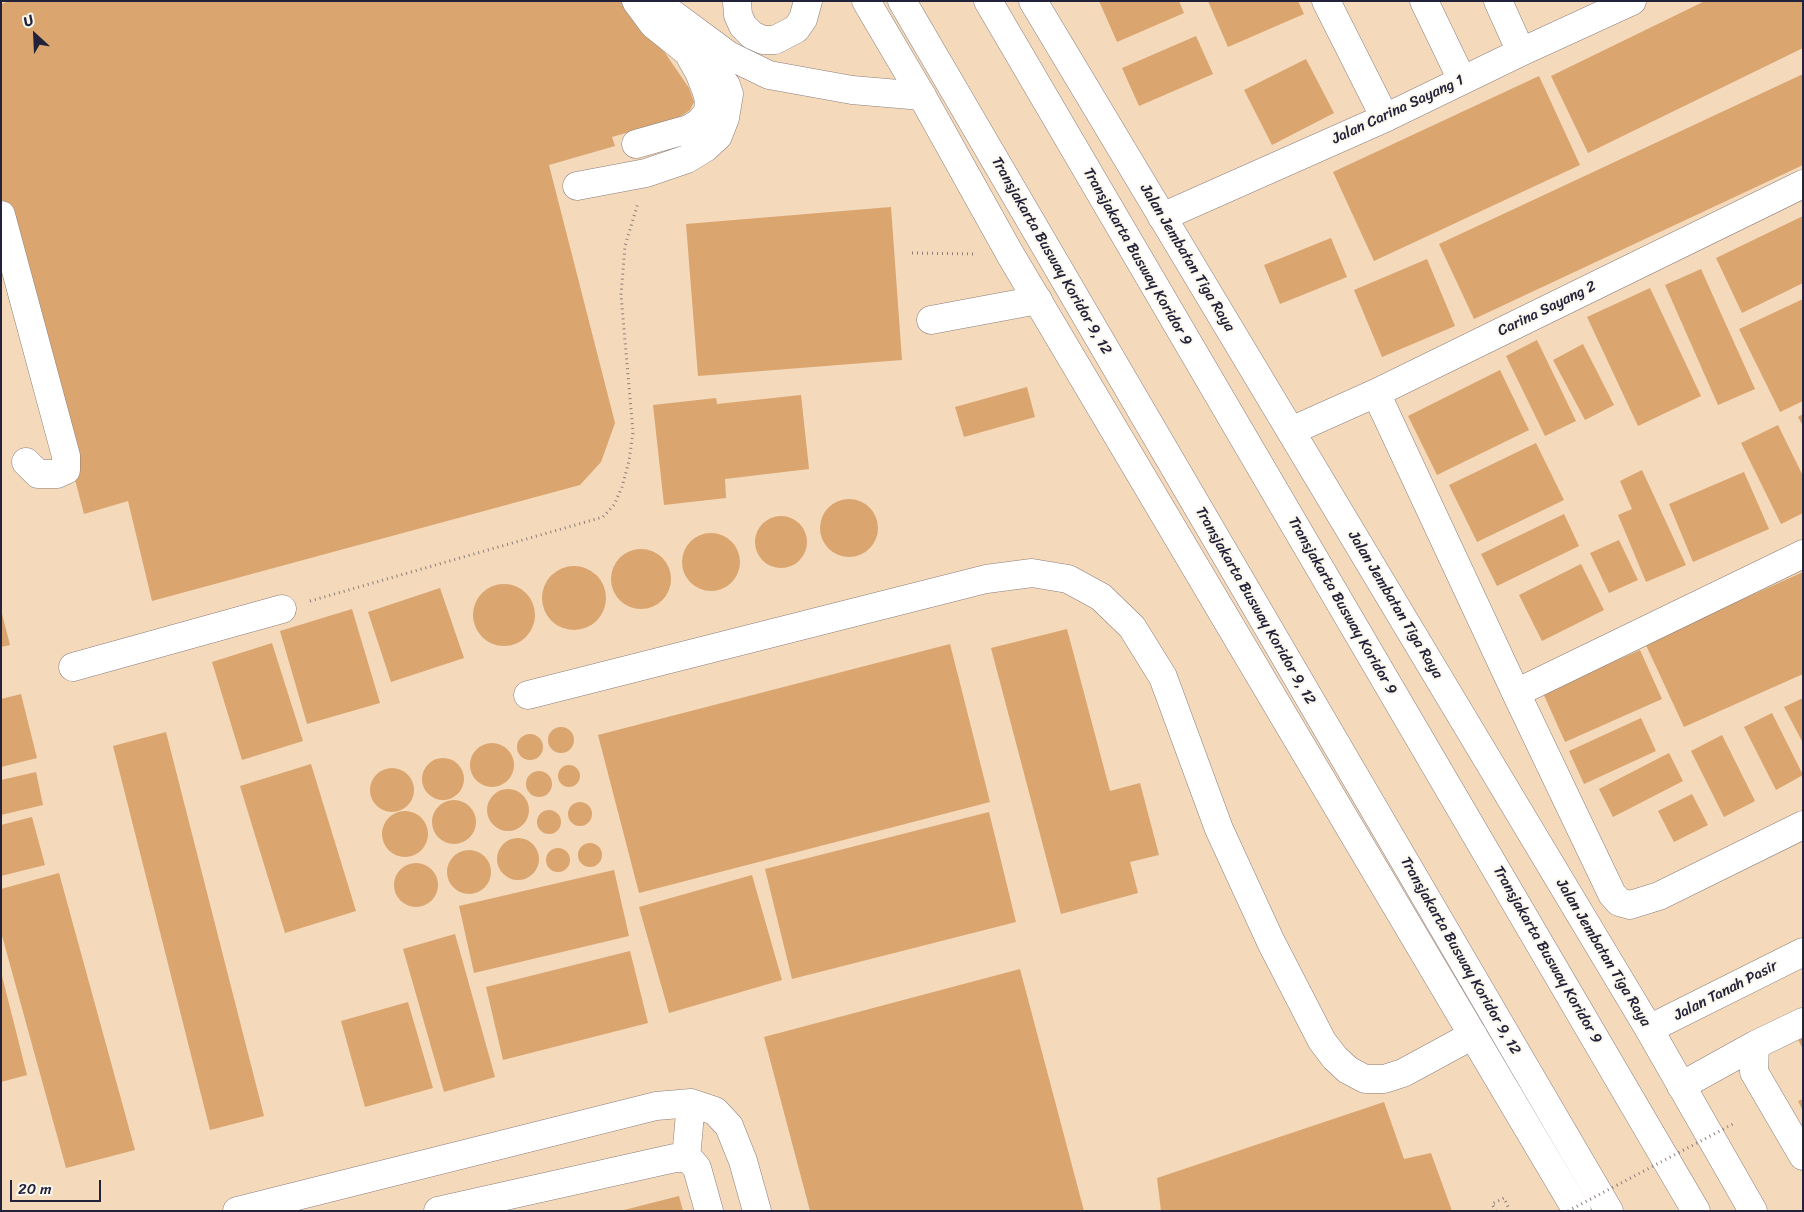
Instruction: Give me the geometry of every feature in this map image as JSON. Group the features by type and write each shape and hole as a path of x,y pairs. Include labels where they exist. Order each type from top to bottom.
{"main road":[{"path":"577,186 646,173 687,159 705,148 718,136 725,118 729,94 726,85 720,78 653,24 636,1"},
{"path":"655,1 728,55 769,74 852,90 922,96"},
{"path":"737,2 738,15 743,26 752,35 763,40 775,40 796,29 803,19 808,1"},
{"path":"866,1 922,96 1010,254 1577,1211"},
{"name":"Transjakarta Busway Koridor 9, 12","path":"902,1 1609,1211"},
{"name":"Transjakarta Busway Koridor 9","path":"988,1 1696,1211"},
{"name":"Jalan Jembatan Tiga Raya","path":"1033,1 1649,1030 1754,1211"},
{"path":"1326,1 1384,118"},
{"path":"1424,1 1462,80"},
{"path":"1498,1 1521,52"},
{"name":"Jalan Carina Sayang 1","path":"1162,217 1384,118 1632,1"},
{"path":"679,19 696,23 707,23 720,19 730,12 737,2"},
{"path":"636,144 689,129 700,122 708,112 709,100 706,90 699,72 685,50"},
{"name":"Carina Sayang 2","path":"1291,431 1376,393 1803,184"},
{"path":"1,215 66,456 66,470 57,474 38,474 26,462"},
{"path":"931,320 1038,300"},
{"path":"1376,393 1516,693 1612,894 1619,902 1630,905 1659,896 1803,825"},
{"path":"1516,693 1803,554"},
{"path":"528,695 986,579 1032,574 1068,579 1101,596 1132,627 1163,677 1219,829 1271,942 1322,1040 1335,1058 1348,1070 1365,1079 1384,1079 1403,1073 1474,1035"},
{"path":"74,667 282,609"},
{"name":"Jalan Tanah Pasir","path":"1649,1030 1803,952"},
{"path":"1682,1086 1755,1045 1803,1022"},
{"path":"1755,1045 1754,1072 1803,1156"},
{"path":"686,1158 691,1103"},
{"path":"237,1211 656,1106 691,1103 715,1111 728,1126 743,1161 757,1211"},
{"path":"438,1211 661,1160 686,1158 697,1168 709,1211"}],"path":[{"path":"282,609 603,517 614,505 622,487 629,462 633,432 621,295 625,246 646,173"},
{"path":"912,254 976,254"},
{"path":"1568,1211 1733,1124"},
{"path":"1496,1211 1492,1204 1504,1198 1510,1211"}],"building":[{"path":"9,1 622,1 661,47 689,88 694,102 690,110 678,118 612,137 615,146 549,165 615,423 601,462 580,485 152,601 128,501 84,514 1,195 1,4"},
{"path":"1099,1 1179,1 1184,13 1117,42"},
{"path":"1208,1 1298,1 1304,14 1228,47"},
{"path":"1705,1 1803,1 1803,48 1588,153 1551,76"},
{"path":"1196,36 1213,74 1139,106 1122,68"},
{"path":"1306,59 1334,113 1272,145 1244,90"},
{"path":"1803,74 1803,165 1474,319 1439,244"},
{"path":"1539,76 1580,165 1374,261 1333,172"},
{"path":"891,207 902,360 698,376 686,224"},
{"path":"1803,216 1803,283 1742,313 1716,258"},
{"path":"1331,238 1347,277 1280,304 1264,265"},
{"path":"1427,259 1455,326 1382,357 1354,290"},
{"path":"1701,269 1755,389 1718,405 1665,285"},
{"path":"1650,288 1701,396 1638,426 1587,317"},
{"path":"1803,299 1803,401 1780,412 1739,329"},
{"path":"1537,340 1576,421 1545,436 1506,356"},
{"path":"1583,344 1614,405 1585,420 1553,360"},
{"path":"1500,370 1529,430 1437,475 1408,416"},
{"path":"1027,387 1035,417 964,437 955,407"},
{"path":"801,395 809,469 725,479 726,498 664,505 653,405 716,398 717,404"},
{"path":"1803,414 1803,426 1798,417"},
{"path":"1778,425 1803,476 1803,513 1781,524 1741,443"},
{"path":"1536,443 1564,500 1477,542 1449,485"},
{"path":"1642,470 1686,565 1646,582 1618,515 1632,509 1620,481"},
{"path":"1744,472 1769,529 1693,562 1669,504"},
{"path":"843,499 855,499 870,507 878,522 878,534 870,549 855,557 843,557 828,549 820,534 820,522 828,507"},
{"path":"1564,514 1579,546 1497,586 1481,554"},
{"path":"776,516 786,516 800,523 807,537 807,547 800,561 786,568 776,568 766,564 759,557 755,547 755,537 759,527 766,520"},
{"path":"711,533 722,535 735,546 740,562 738,573 727,586 711,591 700,589 687,578 682,562 684,551 695,538"},
{"path":"1619,540 1638,580 1609,593 1590,553"},
{"path":"635,549 647,549 658,554 666,562 671,573 669,591 658,604 647,609 635,609 624,604 616,596 611,585 611,573 616,562 624,554"},
{"path":"1581,564 1604,610 1542,641 1519,595"},
{"path":"574,566 592,572 600,580 606,598 600,616 592,624 574,630 556,624 548,616 542,598 548,580 556,572"},
{"path":"1803,572 1803,674 1684,727 1645,643"},
{"path":"498,584 510,584 526,593 533,603 535,615 533,627 526,637 510,646 498,646 487,641 478,632 473,621 473,609 478,598 487,589"},
{"path":"440,588 464,658 391,682 368,612"},
{"path":"352,609 380,703 307,724 280,631"},
{"path":"1,610 10,645 1,647"},
{"path":"1067,629 1110,791 1140,783 1159,855 1130,862 1138,893 1061,914 991,648"},
{"path":"272,643 303,741 242,760 212,662"},
{"path":"950,644 990,802 639,893 598,735"},
{"path":"1640,650 1662,699 1565,742 1543,693"},
{"path":"21,694 37,758 1,767 1,699"},
{"path":"1803,698 1803,743 1784,707"},
{"path":"1772,713 1803,775 1776,790 1744,727"},
{"path":"1641,718 1656,751 1584,784 1569,751"},
{"path":"561,727 570,731 574,740 570,749 561,753 552,749 548,740 552,731"},
{"path":"166,732 264,1116 210,1130 113,746"},
{"path":"530,734 539,738 543,747 539,756 530,760 521,756 517,747 521,738"},
{"path":"1722,735 1755,801 1724,817 1691,751"},
{"path":"496,743 508,749 513,756 513,774 508,781 501,786 488,787 480,784 473,777 470,761 473,753 480,746"},
{"path":"1669,753 1683,781 1613,817 1599,789"},
{"path":"447,758 455,761 461,767 464,779 461,791 455,797 439,800 431,797 425,791 422,775 425,767 431,761"},
{"path":"311,764 356,911 285,933 240,786"},
{"path":"569,765 577,768 580,776 577,784 569,787 561,784 558,776 561,768"},
{"path":"388,768 396,768 408,774 414,790 408,806 396,812 388,812 376,806 370,794 370,786 376,774"},
{"path":"539,771 548,775 552,784 548,793 539,797 530,793 526,784 530,775"},
{"path":"36,772 43,805 1,815 1,780"},
{"path":"504,789 512,789 523,795 529,810 523,825 512,831 504,831 493,825 487,814 487,806 493,795"},
{"path":"1692,794 1708,825 1674,842 1658,811"},
{"path":"454,800 466,804 472,810 476,822 472,834 466,840 454,844 442,840 436,834 432,822 436,810 442,804"},
{"path":"580,802 588,806 592,814 588,822 580,826 572,822 568,814 572,806"},
{"path":"549,810 557,814 561,822 557,830 549,834 541,830 537,822 541,814"},
{"path":"405,811 418,815 424,821 428,834 424,847 418,853 405,857 392,853 386,847 382,834 386,821 392,815"},
{"path":"989,812 1016,922 792,979 765,869"},
{"path":"32,817 45,865 1,876 1,825"},
{"path":"518,838 533,844 539,859 533,874 518,880 503,874 497,859 503,844"},
{"path":"590,843 595,844 601,850 601,860 595,866 590,867 585,866 579,860 578,855 579,850 585,844"},
{"path":"558,848 563,849 569,855 569,865 563,871 558,872 553,871 547,865 546,860 547,855 553,849"},
{"path":"465,850 473,850 485,856 491,872 485,888 473,894 465,894 453,888 447,876 447,868 453,856"},
{"path":"416,863 428,867 434,873 438,885 434,897 428,903 416,907 404,903 398,897 394,885 398,873 404,867"},
{"path":"614,870 629,936 474,973 459,906"},
{"path":"59,873 135,1150 66,1168 1,932 1,889"},
{"path":"752,875 782,980 669,1013 639,907"},
{"path":"455,934 495,1077 444,1092 403,949"},
{"path":"630,951 648,1023 503,1060 486,987"},
{"path":"1020,969 1084,1211 810,1211 764,1037"},
{"path":"1,972 27,1075 1,1082"},
{"path":"408,1002 433,1088 365,1107 341,1021"},
{"path":"1803,1025 1803,1049 1793,1030"},
{"path":"1803,1099 1803,1111 1798,1101"},
{"path":"1384,1102 1404,1159 1431,1153 1452,1211 1161,1211 1157,1178"},
{"path":"679,1196 683,1211 624,1211 624,1210"}]}
